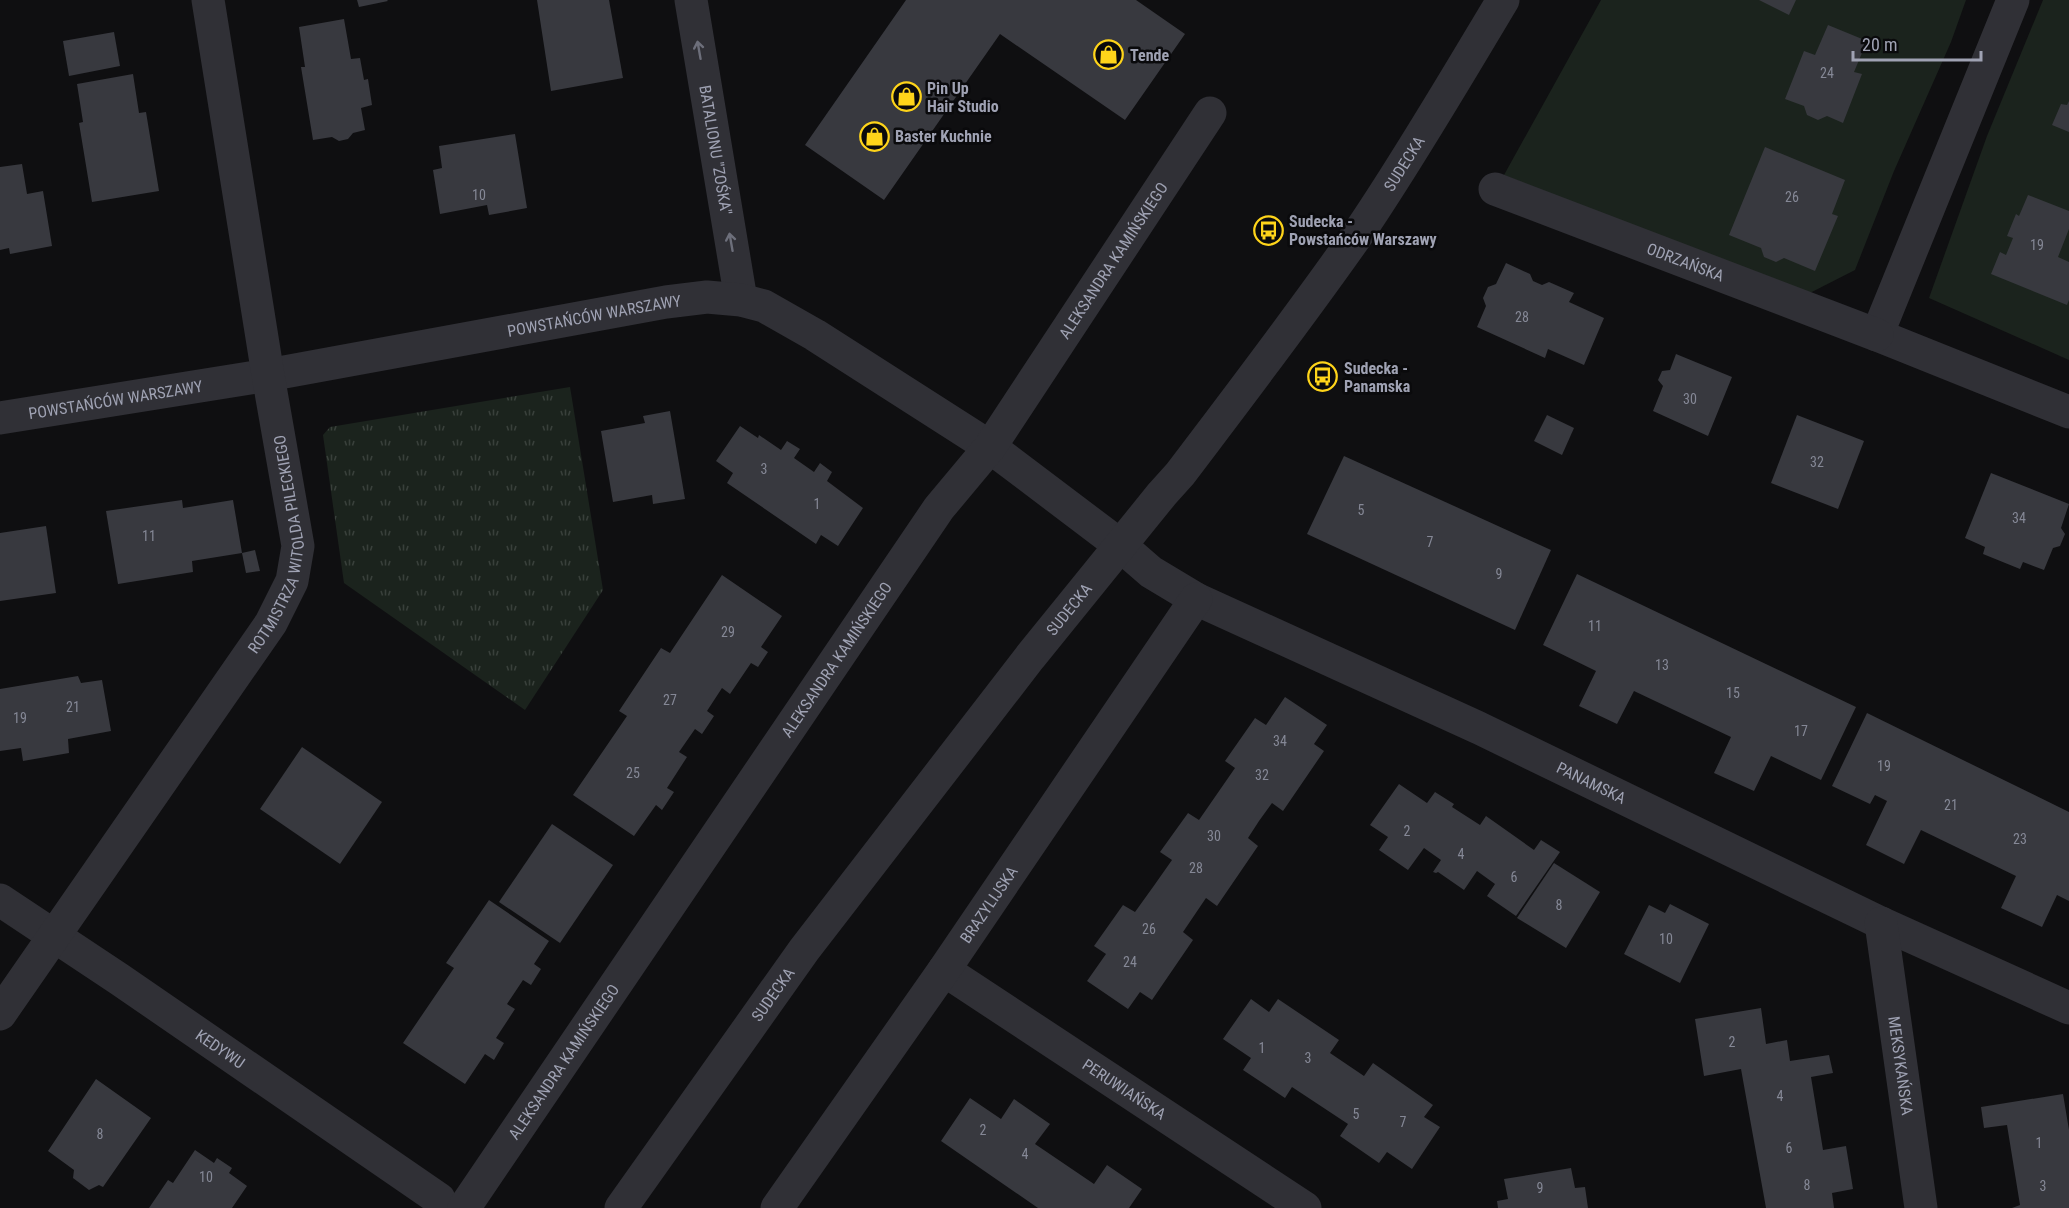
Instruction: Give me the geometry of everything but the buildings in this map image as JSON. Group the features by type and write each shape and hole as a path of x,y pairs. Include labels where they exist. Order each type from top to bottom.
{"street":[{"name":"ROTMISTRZA WITOLDA PILECKIEGO","path":"0,1014 271,623 291,581 298,546 208,0"},
{"name":"BATALIONU \"ZOŚKA\"","path":"691,0 741,300"},
{"name":"SUDECKA","path":"621,1208 804,950 1030,657 1187,465 1298,316 1364,224 1503,0"},
{"path":"1877,335 2013,0"},
{"name":"ALEKSANDRA KAMIŃSKIEGO","path":"447,1206 939,508 990,447 1210,113"},
{"name":"ODRZAŃSKA","path":"1495,189 1877,335 2069,412"},
{"name":"POWSTAŃCÓW WARSZAWY","path":"0,418 268,375 666,302 707,297 741,300 764,306 815,335 990,447 1121,546"},
{"name":"PANAMSKA","path":"1121,546 1151,572 1196,598 1479,728 1881,923 2069,1008"},
{"name":"BRAZYLIJSKA","path":"777,1208 944,970 1196,598"},
{"name":"KEDYWU","path":"0,900 119,979 447,1206"},
{"name":"MEKSYKAŃSKA","path":"1881,923 1921,1208"},
{"name":"PERUWIAŃSKA","path":"944,970 1305,1208"}],"green space":[{"path":"1601,0 1966,0 1951,42 1894,171 1855,270 1802,297 1504,175"},
{"path":"2043,0 2069,0 2069,360 1929,298 1987,136"},
{"path":"570,387 603,590 525,710 344,583 323,435 330,427"}],"place":[{"name":"Tende","path":"1109,55"},
{"name":"Pin Up Hair Studio","path":"906,97"},
{"name":"Baster Kuchnie","path":"874,136"},
{"name":"Sudecka - Powstańców Warszawy","path":"1268,230"},
{"name":"Sudecka - Panamska","path":"1323,377"}]}
